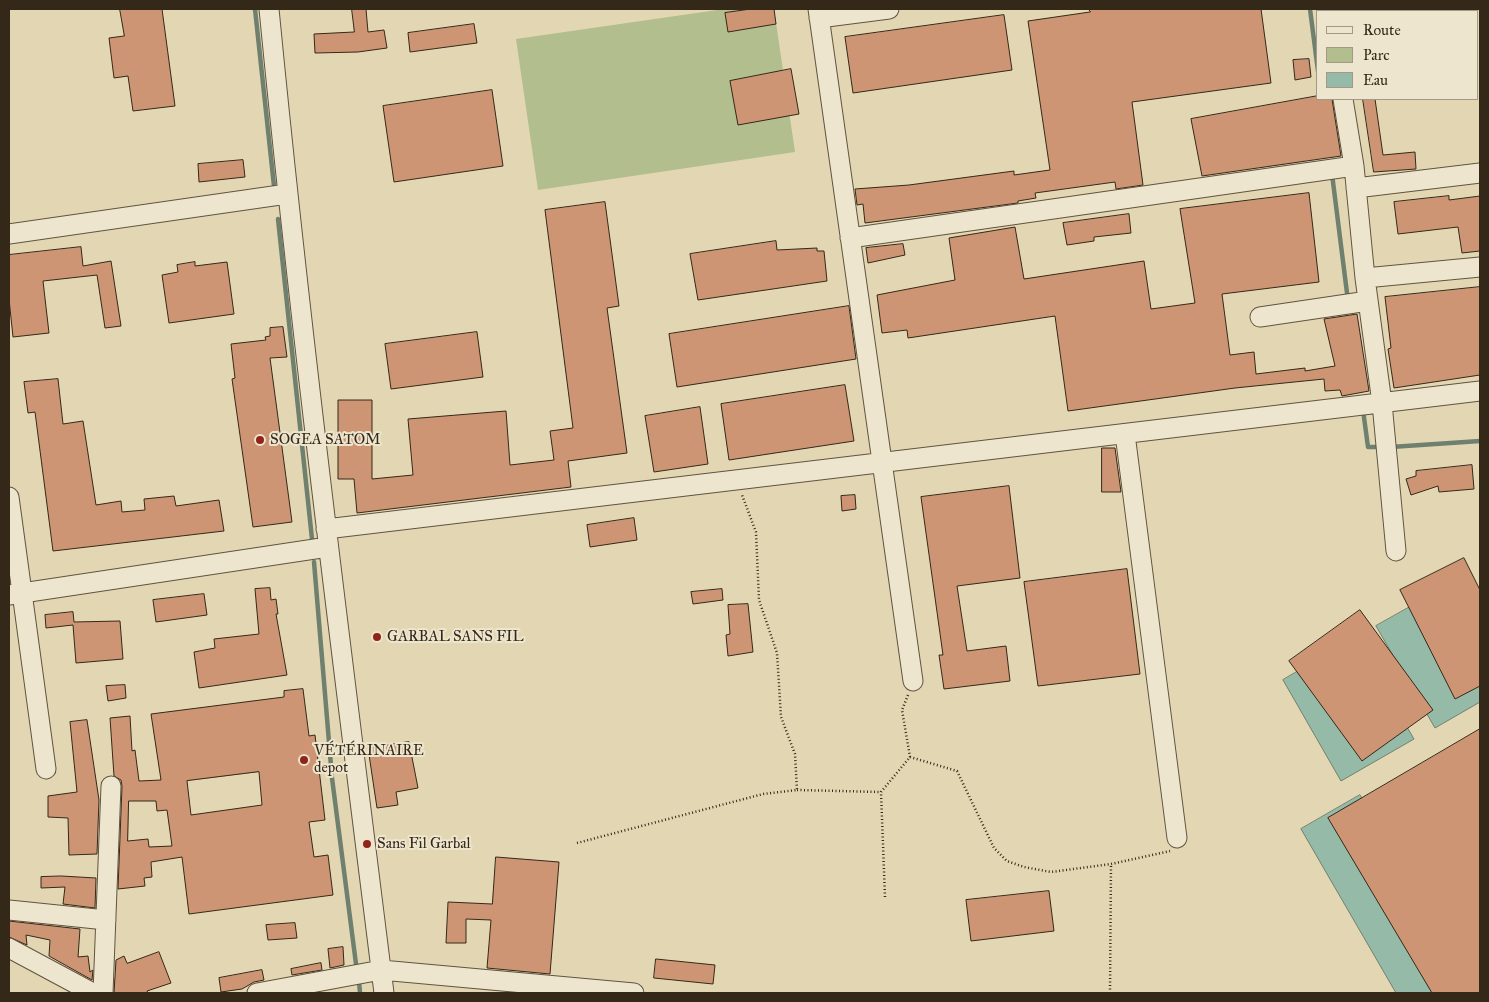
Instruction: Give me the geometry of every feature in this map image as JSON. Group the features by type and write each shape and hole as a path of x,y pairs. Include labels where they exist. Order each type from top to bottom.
{"street":[{"path":"269,9 287,194 327,538 384,993"},
{"path":"889,9 818,13 913,681"},
{"path":"1343,100 1354,166 1365,278 1364,302 1383,411 1396,551"},
{"path":"850,238 1354,166"},
{"path":"1356,188 1480,173"},
{"path":"9,234 287,194"},
{"path":"1365,278 1480,267"},
{"path":"1260,317 1364,302"},
{"path":"15,594 327,538 736,480 1125,434 1383,411 1480,391"},
{"path":"1125,434 1177,838"},
{"path":"9,498 15,594 46,769"},
{"path":"103,993 111,786"},
{"path":"9,910 106,920"},
{"path":"9,948 93,993"},
{"path":"257,993 381,970 634,993"}],"path":[{"path":"736,480 756,532 759,600 776,653 781,717 795,754 797,790"},
{"path":"885,898 881,792 910,757 902,710 913,681"},
{"path":"910,757 957,771 994,848 1007,861 1024,868 1051,872 1111,864 1167,853 1175,848 1177,838"},
{"path":"577,843 763,794 797,790 881,792"},
{"path":"1110,993 1111,864"}],"green space":[{"path":"724,9 774,9 795,152 538,190 516,39"}],"water":[{"path":"1449,585 1480,639 1480,702 1435,728 1376,626"},
{"path":"1355,638 1414,739 1341,781 1283,680"},
{"path":"1360,795 1475,993 1396,993 1301,829"}],"building":[{"path":"120,9 162,9 175,106 133,111 128,76 114,78 109,38 124,36"},
{"path":"352,9 366,9 368,32 384,30 387,48 358,52 315,53 314,34 354,32"},
{"path":"751,9 774,9 776,24 728,32 725,13"},
{"path":"1089,9 1261,9 1271,83 1132,102 1143,185 1116,189 1115,182 1035,193 1036,198 1018,201 1018,203 865,223 863,204 857,205 855,189 909,185 1014,171 1014,175 1050,170 1028,21 1090,12"},
{"path":"1004,15 1012,70 853,93 845,37"},
{"path":"474,24 477,43 410,52 408,33"},
{"path":"1309,59 1311,77 1295,80 1293,60"},
{"path":"791,69 799,114 738,125 730,81"},
{"path":"492,90 503,166 394,182 383,106"},
{"path":"1316,96 1316,100 1332,100 1341,156 1202,176 1191,119"},
{"path":"1363,100 1375,100 1383,155 1415,152 1416,169 1374,172"},
{"path":"243,160 245,177 199,182 198,164"},
{"path":"1309,193 1319,282 1222,294 1230,355 1254,352 1256,374 1305,368 1305,371 1335,366 1324,319 1357,314 1369,391 1342,396 1340,390 1325,391 1324,379 1235,388 1068,411 1055,316 908,338 907,330 882,333 877,295 955,280 949,238 1015,227 1024,279 1144,261 1151,309 1195,303 1180,209"},
{"path":"1449,196 1449,200 1480,196 1480,251 1462,253 1458,227 1398,234 1394,202"},
{"path":"605,202 619,306 607,308 627,453 568,461 571,487 357,513 354,479 338,479 338,400 372,400 372,479 413,475 408,419 506,411 510,465 554,460 550,431 573,428 545,210"},
{"path":"1129,214 1131,233 1094,237 1094,241 1067,245 1063,223"},
{"path":"776,241 777,250 817,248 817,251 824,251 827,281 698,300 690,254"},
{"path":"903,244 905,255 868,263 866,248"},
{"path":"81,247 83,266 111,261 121,326 105,328 97,275 43,281 49,333 13,337 9,299 9,255"},
{"path":"195,262 195,266 227,262 234,314 169,323 162,275 178,272 177,265"},
{"path":"1480,287 1480,375 1394,388 1388,349 1391,348 1385,297"},
{"path":"849,306 856,359 677,387 669,334"},
{"path":"283,327 287,357 270,358 292,522 253,527 232,379 235,378 231,344 266,340 265,337 270,336 270,328"},
{"path":"477,332 483,377 391,389 385,344"},
{"path":"58,379 63,424 83,421 96,505 121,501 122,512 145,510 144,499 174,496 176,506 219,500 224,531 53,551 35,412 28,413 24,382"},
{"path":"845,385 854,441 729,460 721,404"},
{"path":"700,407 708,464 654,472 645,416"},
{"path":"1102,448 1115,448 1121,492 1102,492"},
{"path":"1472,465 1474,489 1439,492 1438,486 1411,495 1406,479 1416,476 1416,471"},
{"path":"1009,486 1020,578 957,586 967,651 1006,646 1010,681 944,689 939,655 943,655 921,497"},
{"path":"855,495 856,509 842,511 841,496"},
{"path":"634,518 637,540 590,547 587,525"},
{"path":"1464,558 1480,590 1480,686 1455,699 1400,590"},
{"path":"1127,569 1140,674 1038,686 1024,582"},
{"path":"270,588 271,600 276,599 278,614 276,614 287,675 199,688 194,652 215,648 214,639 259,634 255,589"},
{"path":"722,589 723,600 693,604 691,592"},
{"path":"204,594 207,615 156,622 153,600"},
{"path":"748,604 753,652 728,656 726,635 730,634 728,605"},
{"path":"1360,610 1433,710 1362,761 1289,661"},
{"path":"73,612 74,622 120,621 123,659 76,663 73,625 46,628 45,615"},
{"path":"125,685 126,698 108,701 106,686"},
{"path":"303,689 309,736 315,735 325,820 309,822 314,857 328,855 333,895 189,914 182,857 151,862 152,877 144,878 145,886 118,889 122,786 121,780 114,776 110,718 130,716 132,751 135,750 139,781 161,780 151,714 284,697 284,691","holes":["259,772 262,805 191,815 187,781","129,801 156,801 157,811 167,810 172,846 149,847 148,839 128,841"]},
{"path":"87,720 99,800 97,854 69,855 68,818 48,817 48,796 77,792 70,722"},
{"path":"1480,729 1480,993 1432,993 1328,818"},
{"path":"409,742 418,788 396,792 398,805 377,808 368,748"},
{"path":"496,857 559,862 550,974 487,968 491,920 466,919 466,943 446,943 448,902 492,904"},
{"path":"41,877 96,878 95,908 63,904 65,887 41,888"},
{"path":"1049,891 1054,931 971,941 966,900"},
{"path":"9,921 80,929 78,957 88,956 90,972 93,970 92,980 49,956 50,940 26,935 27,945 9,937"},
{"path":"295,923 297,938 268,940 266,925"},
{"path":"343,947 344,965 330,968 328,949"},
{"path":"159,952 171,983 147,991 148,993 114,993 116,960 124,956 127,963"},
{"path":"656,959 715,965 713,984 654,978"},
{"path":"321,963 322,970 292,975 291,969"},
{"path":"262,970 264,980 254,982 242,989 221,992 219,978"}],"waterway":[{"path":"255,9 274,186"},
{"path":"1310,9 1316,56"},
{"path":"1332,174 1348,301"},
{"path":"278,219 312,539"},
{"path":"1363,410 1368,447 1380,447"},
{"path":"1391,447 1480,441"},
{"path":"314,562 332,778 356,964"},
{"path":"359,981 360,993"}],"place":[{"name":"SOGEA SATOM","path":"260,440"},
{"name":"GARBAL SANS FIL","path":"377,637"},
{"name":"VÉTÉRINAIRE depot","path":"304,760"},
{"name":"Sans Fil Garbal","path":"367,844"}]}
